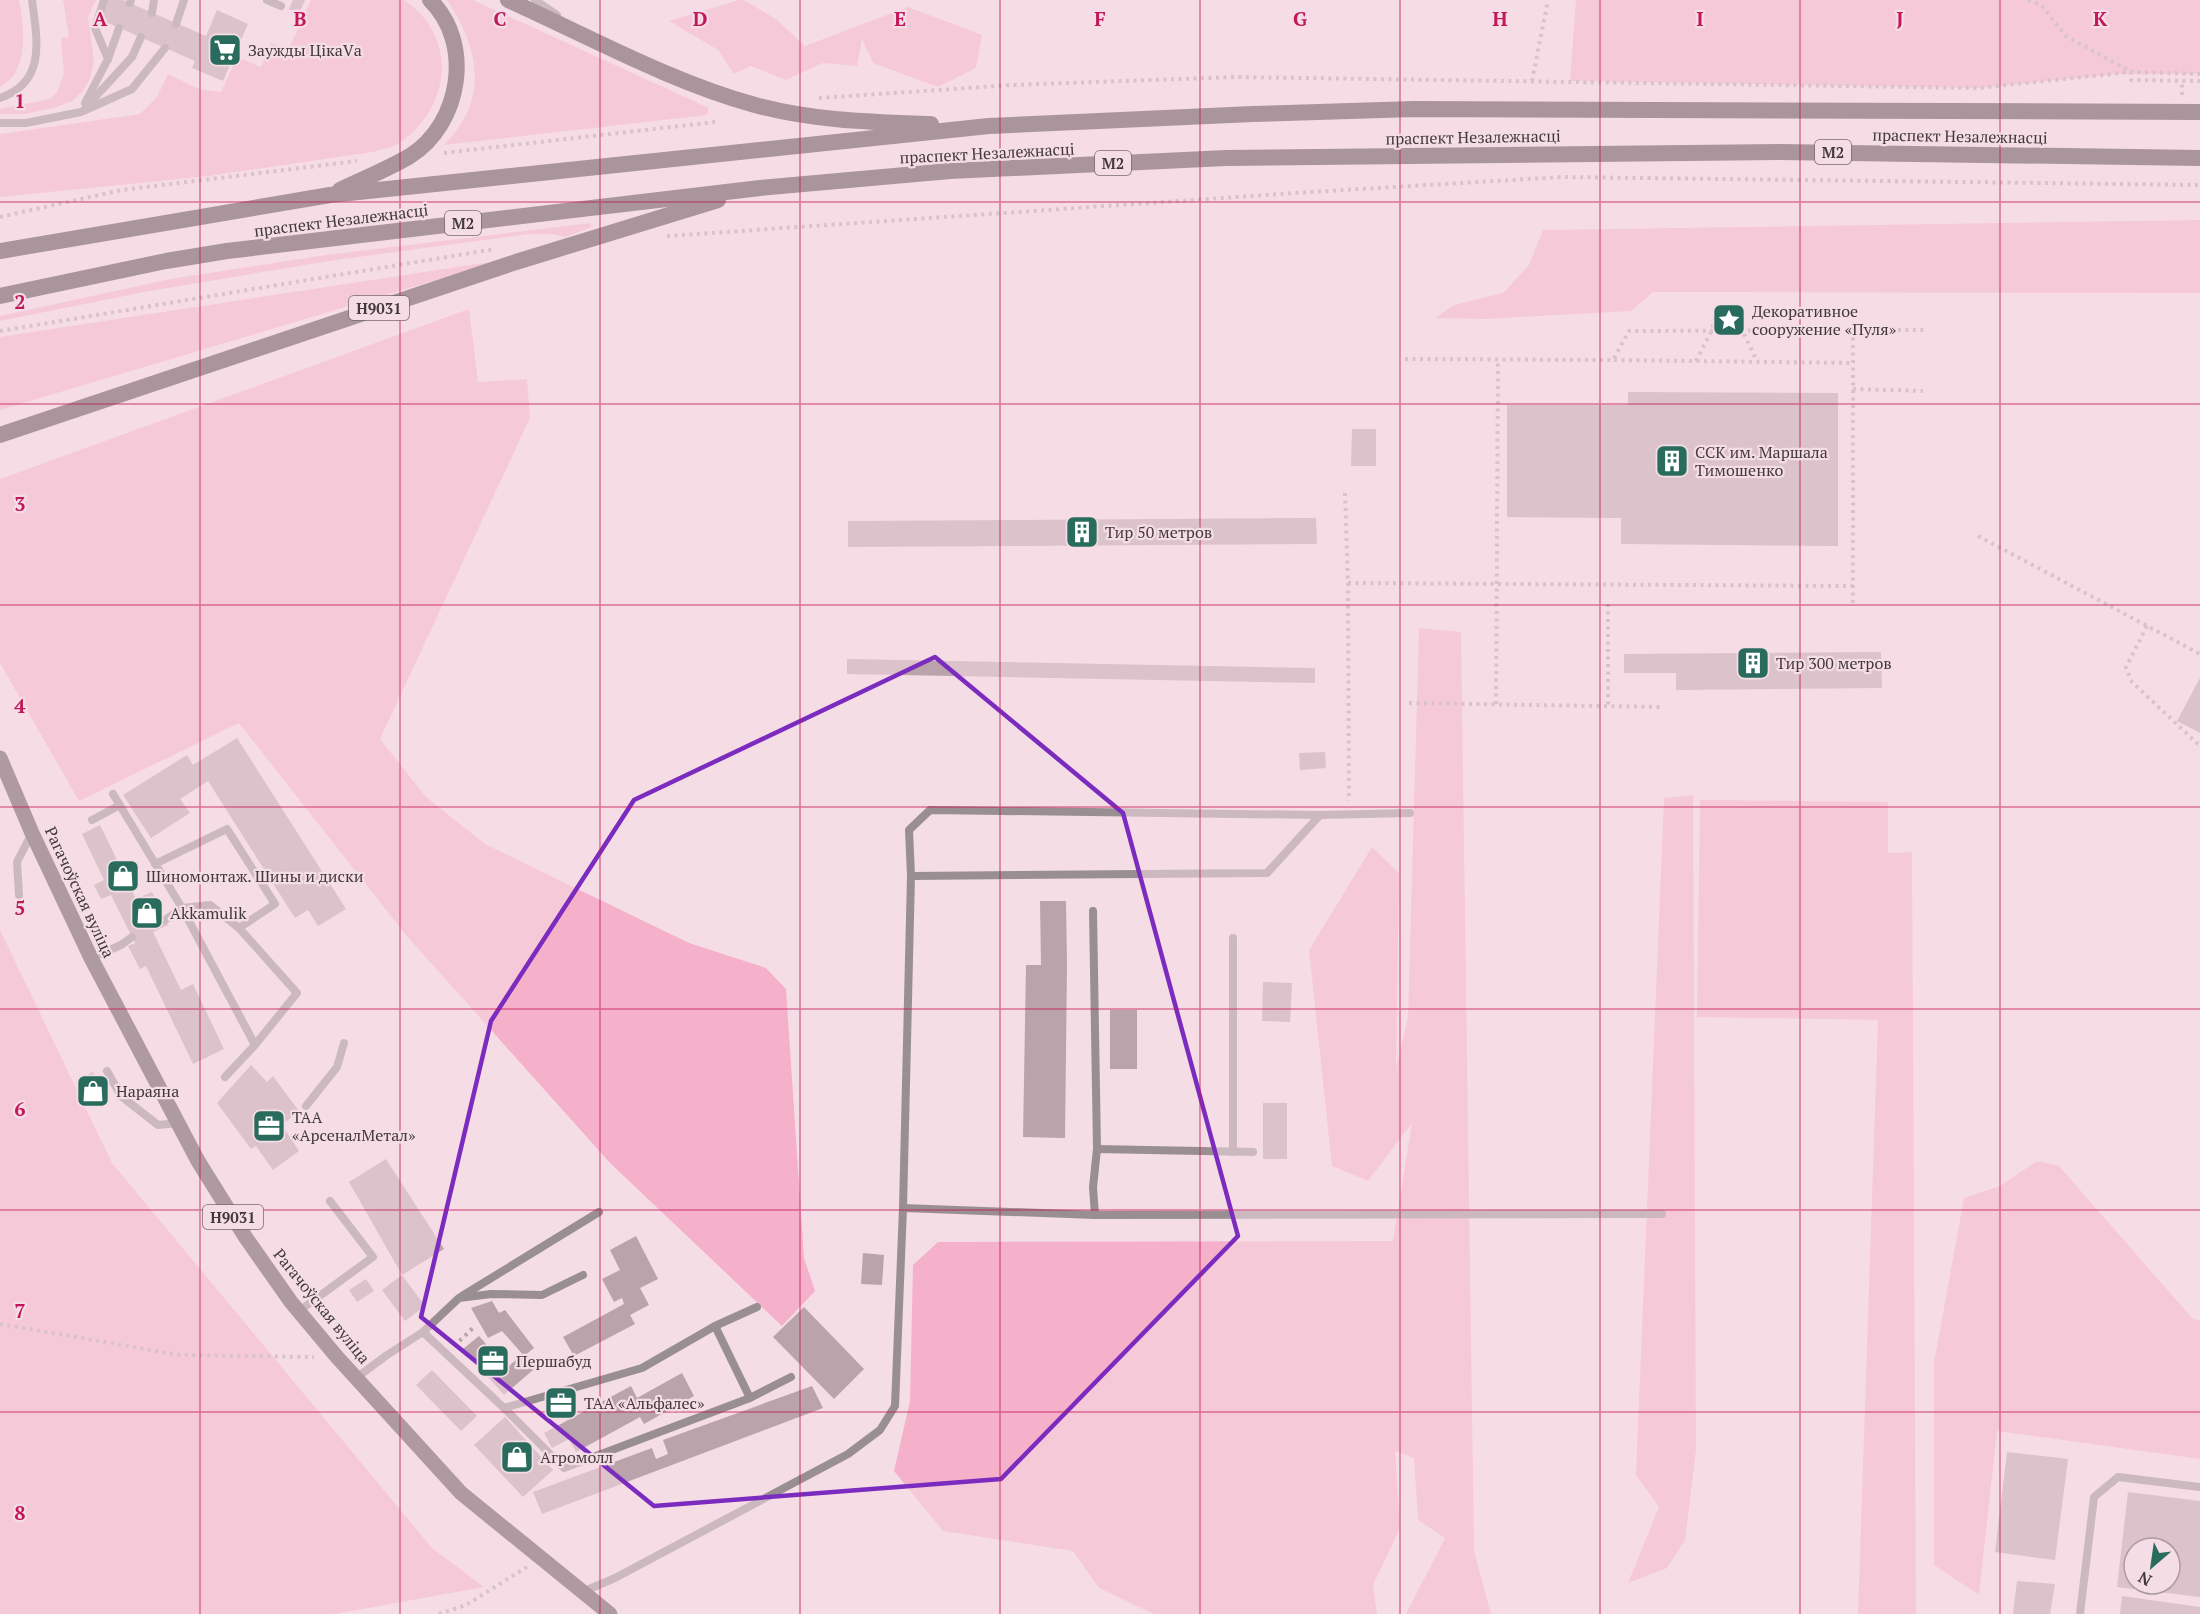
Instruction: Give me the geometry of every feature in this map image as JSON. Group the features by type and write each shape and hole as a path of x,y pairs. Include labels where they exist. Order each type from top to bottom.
{"highway":[{"path":"330,195 411,155 434,135 446,114 457,73 456,50 451,29 430,0"},
{"path":"508,0 672,75 757,105 834,120 989,126"},
{"name":"праспект Незалежнасці","path":"0,251 330,195 989,126 1414,109 2200,112"},
{"name":"праспект Незалежнасці","path":"0,296 166,261 227,251 760,188 950,171 1226,158 1779,152 2200,158"},
{"name":"Н9031","path":"0,435 525,259 760,188"}],"main road":[{"name":"Рагачоўская вуліца","path":"0,758 32,833 91,958 198,1161 246,1238 299,1311 337,1357 461,1492 610,1614"}],"lane":[{"path":"0,98 18,90 29,77 36,62 38,45 32,0"},
{"path":"104,0 95,28 108,58"},
{"path":"152,13 154,0"},
{"path":"176,24 184,0"},
{"path":"267,0 281,6"},
{"path":"535,0 590,37"},
{"path":"81,112 108,58 119,28"},
{"path":"81,112 132,57 141,37"},
{"path":"0,123 26,123 81,112 132,89 165,48"},
{"path":"113,794 182,908 255,1045"},
{"path":"92,819 120,806"},
{"path":"582,1592 615,1578 848,1454 880,1430 895,1406 903,1208 911,876 909,830 930,810 1320,815 1410,813"},
{"path":"911,876 1267,873 1320,815"},
{"path":"155,864 227,829 274,904 239,928"},
{"path":"19,895 17,862 32,833"},
{"path":"165,920 182,908 210,905 239,928 297,993 255,1045 225,1077"},
{"path":"1093,911 1097,1149 1093,1188 1095,1215"},
{"path":"91,958 122,945 132,937"},
{"path":"1233,938 1233,1152"},
{"path":"306,1106 337,1067 344,1043"},
{"path":"107,1071 121,1096 158,1125 178,1124"},
{"path":"1097,1149 1253,1152"},
{"path":"299,1311 373,1257 330,1201"},
{"path":"903,1208 1095,1215 1662,1214"},
{"path":"356,1378 423,1332 459,1298 599,1212"},
{"path":"459,1298 491,1294 542,1295 583,1275"},
{"path":"504,1408 642,1368 715,1326 757,1307"},
{"path":"715,1326 750,1398"},
{"path":"423,1332 564,1468 750,1398 792,1377"},
{"path":"2080,1614 2094,1497 2118,1477 2200,1487"}],"path":[{"path":"1532,81 1548,0"},
{"path":"2028,0 2041,5 2066,36 2131,72"},
{"path":"2131,72 2131,80 2200,81"},
{"path":"816,98 1022,84 1235,77 1978,88 2131,72 2200,74"},
{"path":"444,153 715,122"},
{"path":"0,216 122,190 367,160"},
{"path":"659,239 670,236 886,220 1562,177 2200,185"},
{"path":"0,331 506,247"},
{"path":"1696,361 1712,330 1715,316 1724,309 1733,310 1740,316 1742,330 1757,362"},
{"path":"1853,330 1853,604"},
{"path":"1613,360 1629,331 1924,330"},
{"path":"1404,359 1853,363"},
{"path":"1496,705 1498,359"},
{"path":"1853,389 1923,391"},
{"path":"1345,493 1350,814"},
{"path":"1977,536 2200,654"},
{"path":"1348,583 1853,586"},
{"path":"1608,604 1608,707"},
{"path":"2147,626 2126,667 2132,682 2200,746"},
{"path":"1409,703 1662,707"},
{"path":"0,1324 180,1355 337,1357"},
{"path":"445,1354 473,1328"},
{"path":"439,1614 466,1605 540,1558"}],"highlighted area":[{"path":"935,657 1123,813 1238,1236 1001,1479 654,1506 421,1317 491,1021 634,800"}],"shaded area":[{"path":"0,0 19,0 23,48 16,71 10,80 0,87"},
{"path":"63,0 96,0 88,17 94,61 90,79 83,91 72,101 54,108 24,114 0,114 0,109 50,99 57,92 64,74 61,38 69,37"},
{"path":"311,0 404,0 422,15 434,33 440,52 442,72 438,92 429,111 416,128 399,143 373,152 209,176 0,197 0,134 140,114 157,97 168,74 199,89 221,92 237,57 261,67 271,43 288,50"},
{"path":"447,0 473,0 709,108 707,115 444,145 458,128 468,110 475,74 467,37"},
{"path":"744,0 776,19 805,46 908,7 982,35 976,68 938,87 873,63 862,39 857,66 823,63 786,80 751,66 734,74 718,50 669,21"},
{"path":"1576,0 2200,0 2200,74 2118,74 1978,88 1570,81"},
{"path":"2200,220 2200,293 1653,292 1631,311 1485,319 1435,318 1454,305 1503,293 1529,265 1543,230"},
{"path":"590,223 592,227 565,237 552,234 528,234 329,261 150,291 0,321 0,316 170,279 326,255"},
{"path":"503,260 0,410 0,337"},
{"path":"469,309 478,382 527,379 530,418 380,739 426,797 485,844 689,943 766,968 786,989 804,1258 815,1291 782,1326 610,1163 405,934 239,723 79,801 0,663 0,479"},
{"path":"1419,628 1461,632 1474,1551 1491,1614 1406,1614 1445,1538 1418,1520 1414,1458 1395,1451 1400,1528 1373,1585 1377,1614 1154,1614 1099,1588 1073,1551 943,1531 894,1471 910,1401 913,1265 938,1242 1393,1241 1412,1123 1368,1181 1332,1166 1309,950 1372,847 1399,873 1396,1068 1408,1018"},
{"path":"1693,795 1696,1450 1685,1540 1667,1568 1628,1583 1659,1507 1636,1475 1664,798"},
{"path":"1700,800 1888,802 1888,853 1912,852 1916,1614 1858,1614 1878,1020 1697,1017"},
{"path":"0,930 112,1163 432,1548 484,1587 335,1614 0,1614"},
{"path":"2037,1161 2059,1166 2192,1318 2200,1321 2200,1459 1997,1431 1979,1595 1934,1565 1934,1363 1964,1198 2000,1186"}],"building":[{"path":"107,0 123,0 206,36 217,10 248,24 223,81 192,68 195,61 99,19"},
{"path":"293,0 305,0 299,14 289,9"},
{"name":"ССК им. Маршала Тимошенко","path":"1628,392 1838,393 1838,546 1621,544 1621,518 1507,517 1507,405 1628,405"},
{"path":"1352,429 1376,429 1376,466 1351,466"},
{"name":"Тир 50 метров","path":"1316,518 1317,544 848,547 848,521"},
{"name":"Тир 300 метров","path":"1881,652 1882,688 1676,690 1676,673 1624,673 1624,654"},
{"path":"847,659 1315,668 1315,683 847,674"},
{"path":"2200,678 2200,733 2177,721"},
{"path":"237,738 346,909 318,926 308,910 295,918 208,781 180,799 190,813 151,838 123,795 187,755 193,765"},
{"path":"1325,752 1326,768 1300,770 1299,753"},
{"path":"100,825 136,899 152,892 168,925 153,932 181,990 193,984 224,1049 193,1064 146,966 140,969 128,946 135,943 111,895 101,899 94,885 104,880 82,834"},
{"path":"1040,901 1066,901 1065,1138 1023,1137 1026,965 1041,965"},
{"path":"1263,982 1292,983 1290,1022 1262,1021"},
{"path":"1110,1010 1137,1010 1137,1069 1110,1069"},
{"path":"251,1065 267,1082 273,1076 299,1111 282,1125 299,1151 273,1170 256,1146 251,1149 217,1103"},
{"path":"93,1072 106,1099 89,1108 76,1080"},
{"path":"1263,1103 1287,1103 1287,1159 1263,1159"},
{"path":"386,1159 444,1249 402,1275 349,1182"},
{"path":"636,1236 658,1279 640,1288 649,1305 630,1315 635,1324 574,1356 563,1337 624,1304 622,1298 614,1302 602,1279 620,1270 610,1250"},
{"path":"863,1253 884,1255 882,1285 861,1284"},
{"path":"402,1275 425,1306 405,1321 382,1290"},
{"path":"366,1279 374,1291 357,1302 349,1290"},
{"path":"492,1301 499,1313 505,1310 534,1348 524,1356 502,1331 488,1338 471,1308"},
{"path":"804,1307 864,1369 834,1399 773,1337"},
{"path":"479,1336 507,1368 520,1356 533,1370 504,1395 463,1349"},
{"path":"432,1370 477,1416 461,1431 416,1385"},
{"path":"682,1373 694,1396 644,1424 640,1417 576,1452 569,1439 552,1448 544,1433 631,1386 637,1398"},
{"path":"812,1386 823,1408 542,1514 533,1492 652,1448 656,1459 668,1454 663,1440"},
{"path":"505,1417 553,1470 523,1497 474,1445"},
{"path":"2007,1452 2068,1459 2055,1560 1995,1552"},
{"path":"2128,1492 2200,1501 2200,1597 2182,1595 2182,1536 2123,1536"},
{"path":"2122,1544 2122,1588 2117,1587"},
{"path":"2017,1581 2055,1584 2050,1614 2013,1614"},
{"path":"2122,1596 2200,1607 2200,1614 2120,1614"}],"place":[{"name":"Заужды ЦікаVа","path":"225,50"},
{"name":"Декоративное сооружение «Пуля»","path":"1729,320"},
{"name":"ССК им. Маршала Тимошенко","path":"1672,461"},
{"name":"Тир 50 метров","path":"1082,532"},
{"name":"Тир 300 метров","path":"1753,663"},
{"name":"Шиномонтаж. Шины и диски","path":"123,876"},
{"name":"Akkamulik","path":"147,913"},
{"name":"Нараяна","path":"93,1091"},
{"name":"ТАА «АрсеналМетал»","path":"269,1126"},
{"name":"Першабуд","path":"493,1361"},
{"name":"ТАА «Альфалес»","path":"561,1403"},
{"name":"Агромолл","path":"517,1457"}]}
